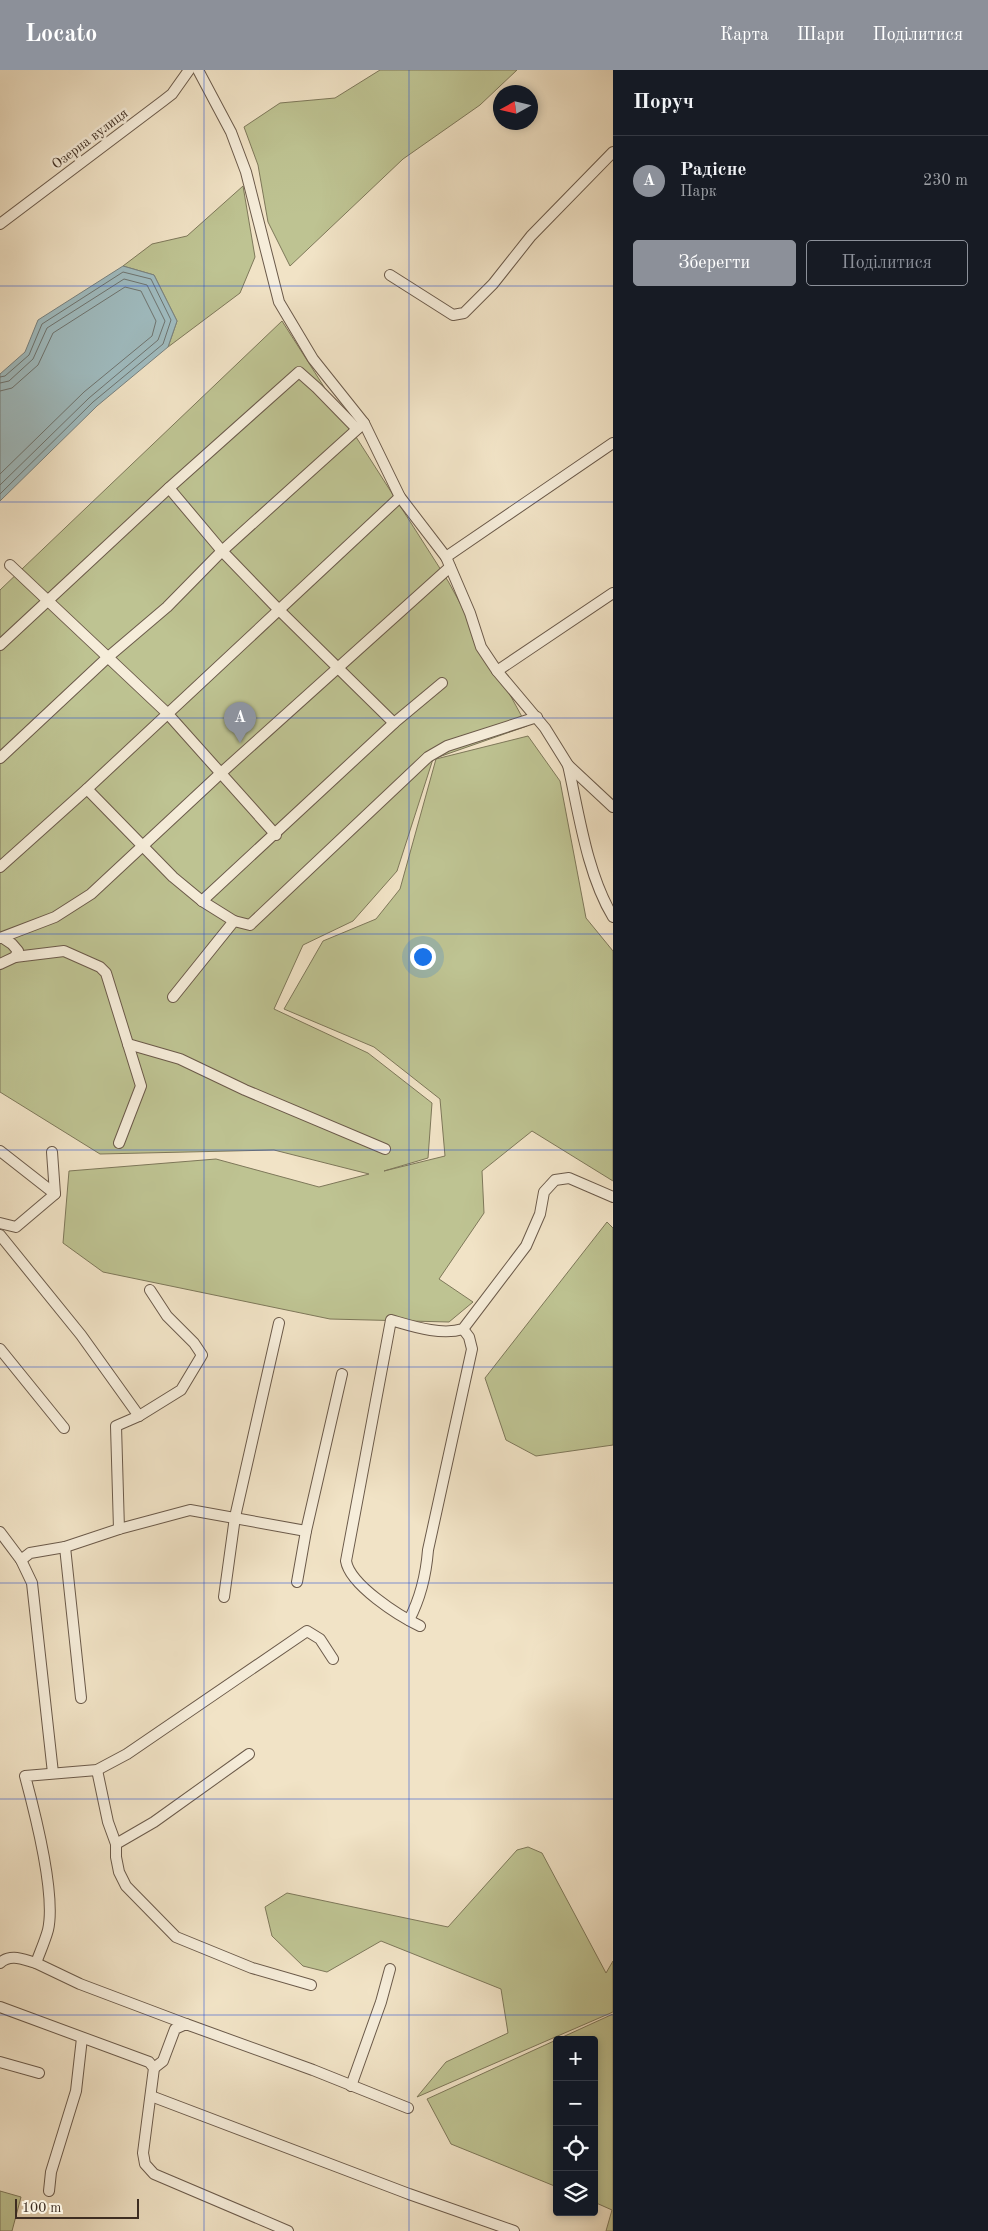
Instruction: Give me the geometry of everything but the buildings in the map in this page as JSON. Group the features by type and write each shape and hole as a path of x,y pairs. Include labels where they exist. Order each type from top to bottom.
{"street":[{"name":"Озерна вулиця","path":"0,224 172,94 189,70"},
{"path":"198,70 231,132 246,172 279,302 313,359 360,426 400,497 448,562 481,646 497,671 536,717 568,765 613,807"},
{"path":"390,275 453,315 464,313 493,284 531,236 613,152"},
{"path":"0,645 169,488 299,372 360,426"},
{"path":"0,758 107,658 167,607 222,551 360,426"},
{"path":"2,938 55,917 91,894 338,667 448,562 613,443"},
{"path":"169,488 222,551 278,610 394,723"},
{"path":"0,867 87,789 400,497"},
{"path":"10,565 167,713 276,835"},
{"path":"497,671 613,593"},
{"path":"202,901 276,835 394,723 442,683"},
{"path":"87,789 173,877 202,901 234,921 250,925 428,758 446,746 536,717"},
{"path":"568,765 593,869 602,898 613,916"},
{"path":"173,997 234,921"},
{"path":"2,938 12,944 18,951 15,957"},
{"path":"0,964 15,957 64,951 100,967 106,973 141,1086 119,1143"},
{"path":"128,1044 180,1059 245,1090 385,1149"},
{"path":"0,1151 55,1194"},
{"path":"52,1152 55,1194"},
{"path":"420,1626 408,1620 356,1580 347,1568 346,1561 390,1320 436,1330 456,1331 463,1328 526,1246 540,1214 544,1192 555,1180 569,1178 613,1197"},
{"path":"0,1223 16,1227 55,1194"},
{"path":"0,1235 82,1335 139,1416"},
{"path":"119,1528 116,1426 139,1416 181,1390 202,1355 194,1343 167,1316 150,1290"},
{"path":"224,1597 235,1517 279,1323"},
{"path":"408,1620 418,1604 426,1579 428,1550 472,1349 469,1337 463,1328"},
{"path":"0,1350 64,1428"},
{"path":"297,1582 306,1531 342,1374"},
{"path":"21,1560 30,1553 65,1547 119,1528 190,1510 306,1531"},
{"path":"0,1532 21,1560 32,1582 53,1772"},
{"path":"65,1547 81,1698"},
{"path":"36,1963 48,1929 49,1907 45,1865 25,1776 53,1772 97,1770 127,1754 307,1632 320,1639 333,1659"},
{"path":"116,1844 154,1822 249,1754"},
{"path":"97,1770 108,1822 116,1844 119,1872 126,1886 176,1937 252,1968 311,1984"},
{"path":"0,1963 5,1958 12,1957 36,1963 80,1984 314,2070 408,2108"},
{"path":"351,2086 381,2002 390,1969"},
{"path":"0,2008 149,2062 154,2068 143,2153 146,2164 154,2174 288,2231"},
{"path":"154,2068 163,2061 175,2029 186,2024"},
{"path":"49,2191 51,2172 76,2091 82,2038"},
{"path":"0,2062 39,2073"},
{"path":"151,2096 409,2194 514,2231"}],"green space":[{"path":"380,70 517,70 501,85 493,85 493,93 480,105 403,159 290,266 268,222 258,165 244,127 280,103 335,98"},
{"path":"243,186 255,257 240,293 168,347 177,321 154,275 123,266 152,244 187,236"},
{"path":"282,321 448,581 527,726 433,759 397,871 353,921 303,945 274,1009 368,1053 432,1103 428,1158 384,1171 445,1156 440,1099 374,1047 284,1009 323,941 376,919 400,889 436,759 528,736 560,781 586,918 613,951 613,1181 532,1131 482,1171 484,1213 439,1279 473,1302 449,1322 330,1319 103,1272 63,1243 69,1171 216,1159 319,1187 369,1174 274,1150 100,1154 0,1092 0,590"},
{"path":"607,1222 613,1228 613,1445 536,1456 506,1440 485,1378"},
{"path":"528,1847 542,1853 606,1973 613,1961 613,2012 558,2036 553,2036 553,2038 417,2097 446,2062 508,2033 501,1989 381,1941 327,1972 303,1966 272,1936 265,1907 287,1893 448,1927 517,1850"},
{"path":"613,2014 613,2231 606,2231 612,2210 598,2204 598,2036 565,2036"},
{"path":"553,2041 553,2185 451,2144 427,2099"},
{"path":"0,2191 21,2197 12,2231 0,2231"}],"water":[{"path":"123,266 154,275 177,321 168,347 97,406 0,501 0,374 25,352 38,320"}],"place":[{"name":"Радісне","path":"240,743"}]}
